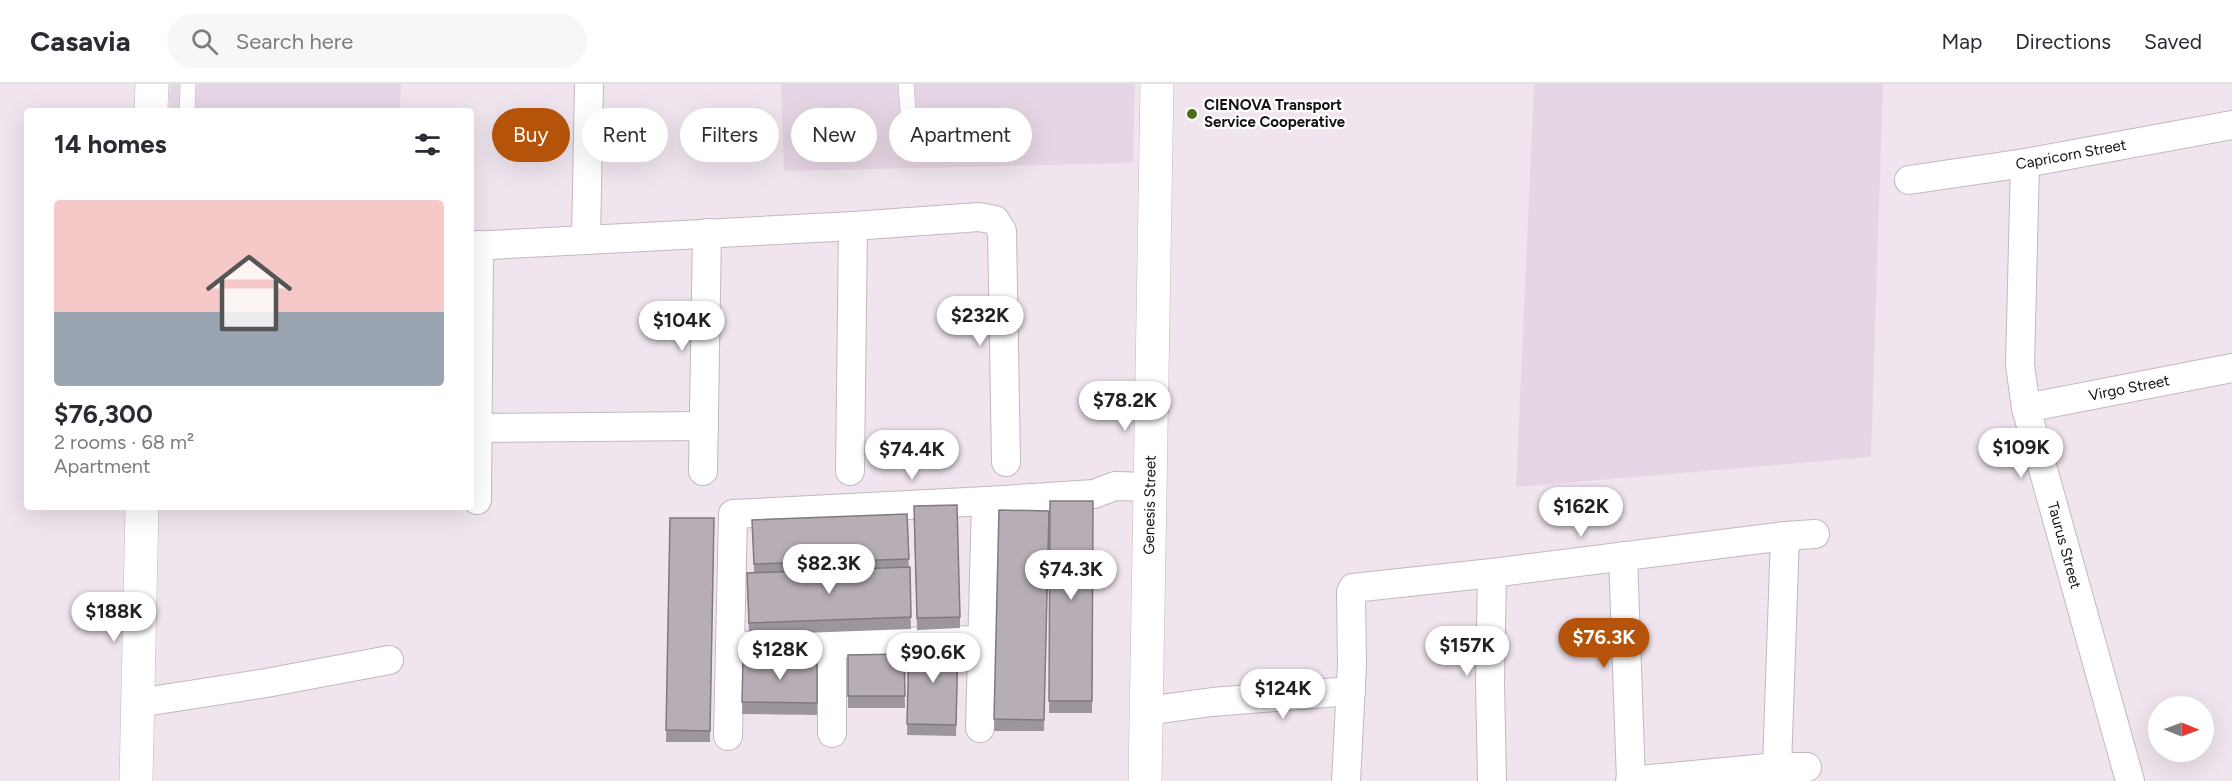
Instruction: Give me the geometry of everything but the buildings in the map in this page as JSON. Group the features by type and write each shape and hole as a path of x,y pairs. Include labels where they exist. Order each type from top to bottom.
{"street":[{"path":"151,108 152,84"},
{"path":"586,240 589,84"},
{"name":"Genesis Street","path":"1145,781 1157,84"},
{"name":"Capricorn Street","path":"1909,180 2025,163 2232,125"},
{"name":"Taurus Street","path":"2025,163 2020,365 2026,408 2130,781"},
{"path":"477,500 475,246 853,226 979,216 995,220 1002,231 1006,462"},
{"path":"850,471 853,226"},
{"path":"703,471 707,233"},
{"name":"Virgo Street","path":"2026,408 2232,368"},
{"path":"477,428 704,426"},
{"path":"728,736 733,514 1094,494 1115,486 1150,494"},
{"path":"980,728 986,501"},
{"path":"136,781 142,510"},
{"path":"1346,781 1351,691 1351,592 1353,588 1815,534"},
{"path":"1777,767 1785,536"},
{"path":"1623,556 1631,781 1777,767 1807,767"},
{"path":"1492,573 1490,681 1492,781"},
{"path":"730,646 982,640"},
{"path":"832,644 832,733"},
{"path":"138,702 266,683 389,660"},
{"path":"1146,711 1212,702 1351,691"}],"lane":[{"path":"187,108 188,84"},
{"path":"906,84 907,108"}],"shaded area":[{"path":"170,84 401,84 400,108 169,108"},
{"path":"781,84 1135,84 1133,163 784,171"},
{"path":"1534,84 1883,84 1871,457 1516,487"}],"place":[{"name":"CIENOVA Transport Service Cooperative","path":"1192,114"}]}
